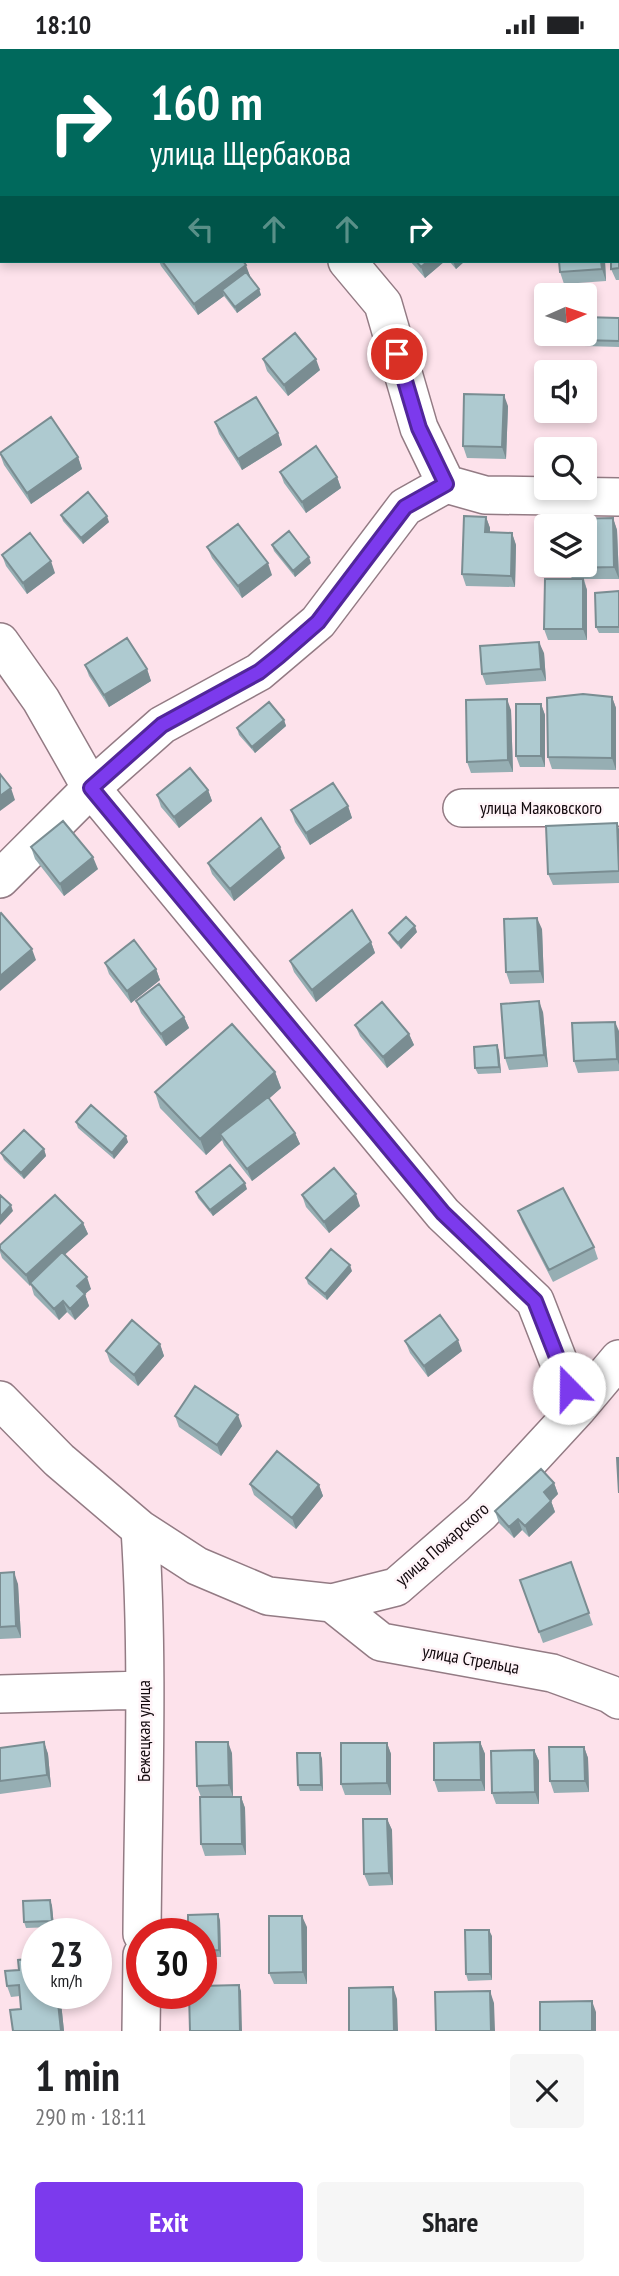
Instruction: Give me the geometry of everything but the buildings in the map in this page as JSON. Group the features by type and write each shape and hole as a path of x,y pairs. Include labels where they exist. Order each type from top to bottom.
{"street":[{"path":"349,263 383,304 419,428 446,484"},
{"path":"0,879 91,788 162,725 259,672 318,622 405,507 446,484 485,495 619,497"},
{"path":"0,642 41,700 91,788 443,1213 535,1301 577,1409"},
{"name":"улица Маяковского","path":"462,808 619,807"},
{"name":"улица Пожарского","path":"0,1400 59,1460 140,1529 197,1566 268,1596 332,1604 396,1587 481,1513 619,1359"},
{"name":"Бежецкая улица","path":"140,1529 144,1690 142,1918"},
{"name":"улица Стрельца","path":"332,1604 381,1642 552,1673 610,1694 619,1700"},
{"path":"0,1694 144,1690"},
{"path":"141,2009 141,2031"}],"route":[{"path":"397,354 419,428 446,484 405,507 318,622 279,656 259,672 162,725 91,788 443,1213 535,1301 569,1388"}]}
